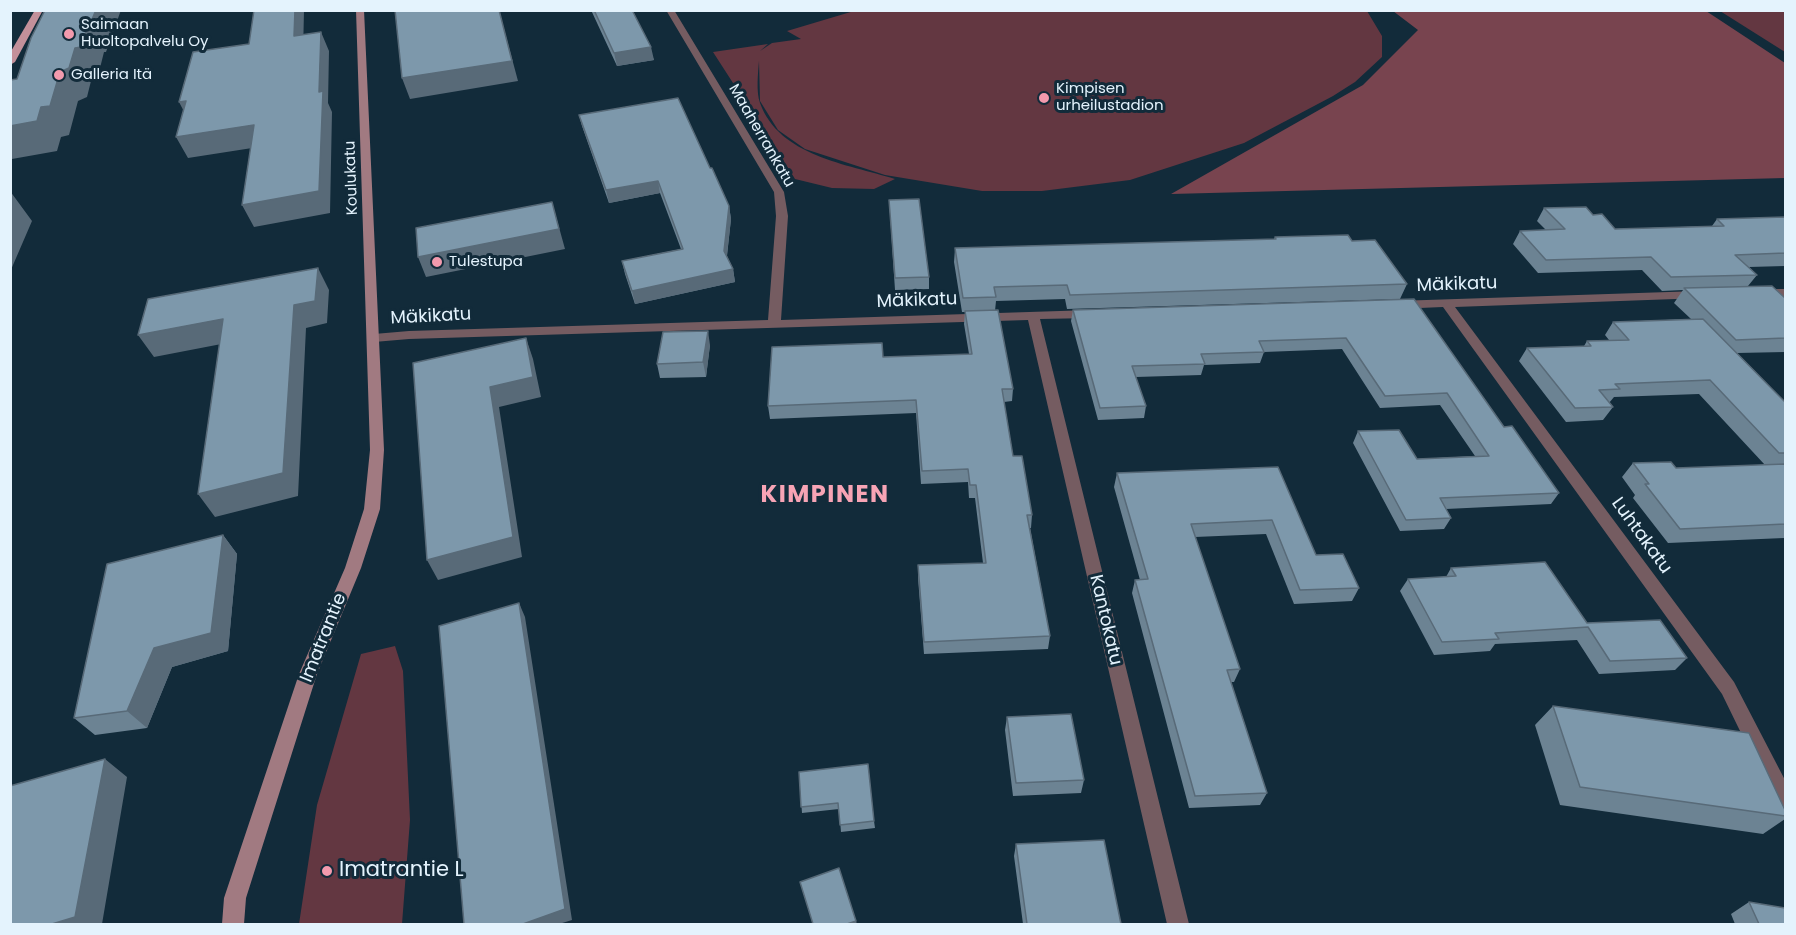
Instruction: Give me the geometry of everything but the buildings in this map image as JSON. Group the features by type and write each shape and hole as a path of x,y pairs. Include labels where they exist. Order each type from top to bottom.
{"main road":[{"path":"10,62 39,10"}],"street":[{"name":"Koulukatu","path":"360,10 374,341"},
{"name":"Maaherrankatu","path":"670,10 779,192 782,216 774,324"},
{"path":"1741,294 1782,296"},
{"name":"Mäkikatu","path":"1387,305 1717,295"},
{"name":"Luhtakatu","path":"1446,303 1728,688 1779,779 1785,804"},
{"name":"Mäkikatu","path":"374,341 409,335 1100,314"},
{"name":"Kantokatu","path":"1033,316 1178,924"},
{"name":"Imatrantie","path":"233,924 235,898 309,674 352,568 372,509 377,450 374,341"}],"shaded area":[{"name":"Kimpisen urheilustadion","path":"854,11 1367,11 1382,36 1382,57 1355,82 1333,96 1244,143 1130,180 1042,191 982,191 885,175 805,149 778,130 760,101 759,61 760,103 769,121 782,135 798,146 817,155 895,179 874,189 832,188 795,179 713,52 768,44 760,51 772,43 801,39 787,31"},
{"path":"1393,11 1706,11 1785,63 1785,178 1171,194 1363,85 1418,30"},
{"path":"1720,11 1785,11 1785,52"},
{"path":"395,646 403,671 410,820 402,924 299,924 317,805 361,654"}],"place":[{"name":"Saimaan Huoltopalvelu Oy","path":"69,34"},
{"name":"Galleria Itä","path":"59,75"},
{"name":"Kimpisen urheilustadion","path":"1044,98"},
{"name":"Tulestupa","path":"437,262"},
{"name":"Imatrantie L","path":"327,871"}],"district":[{"name":"KIMPINEN","path":"825,496"}]}
